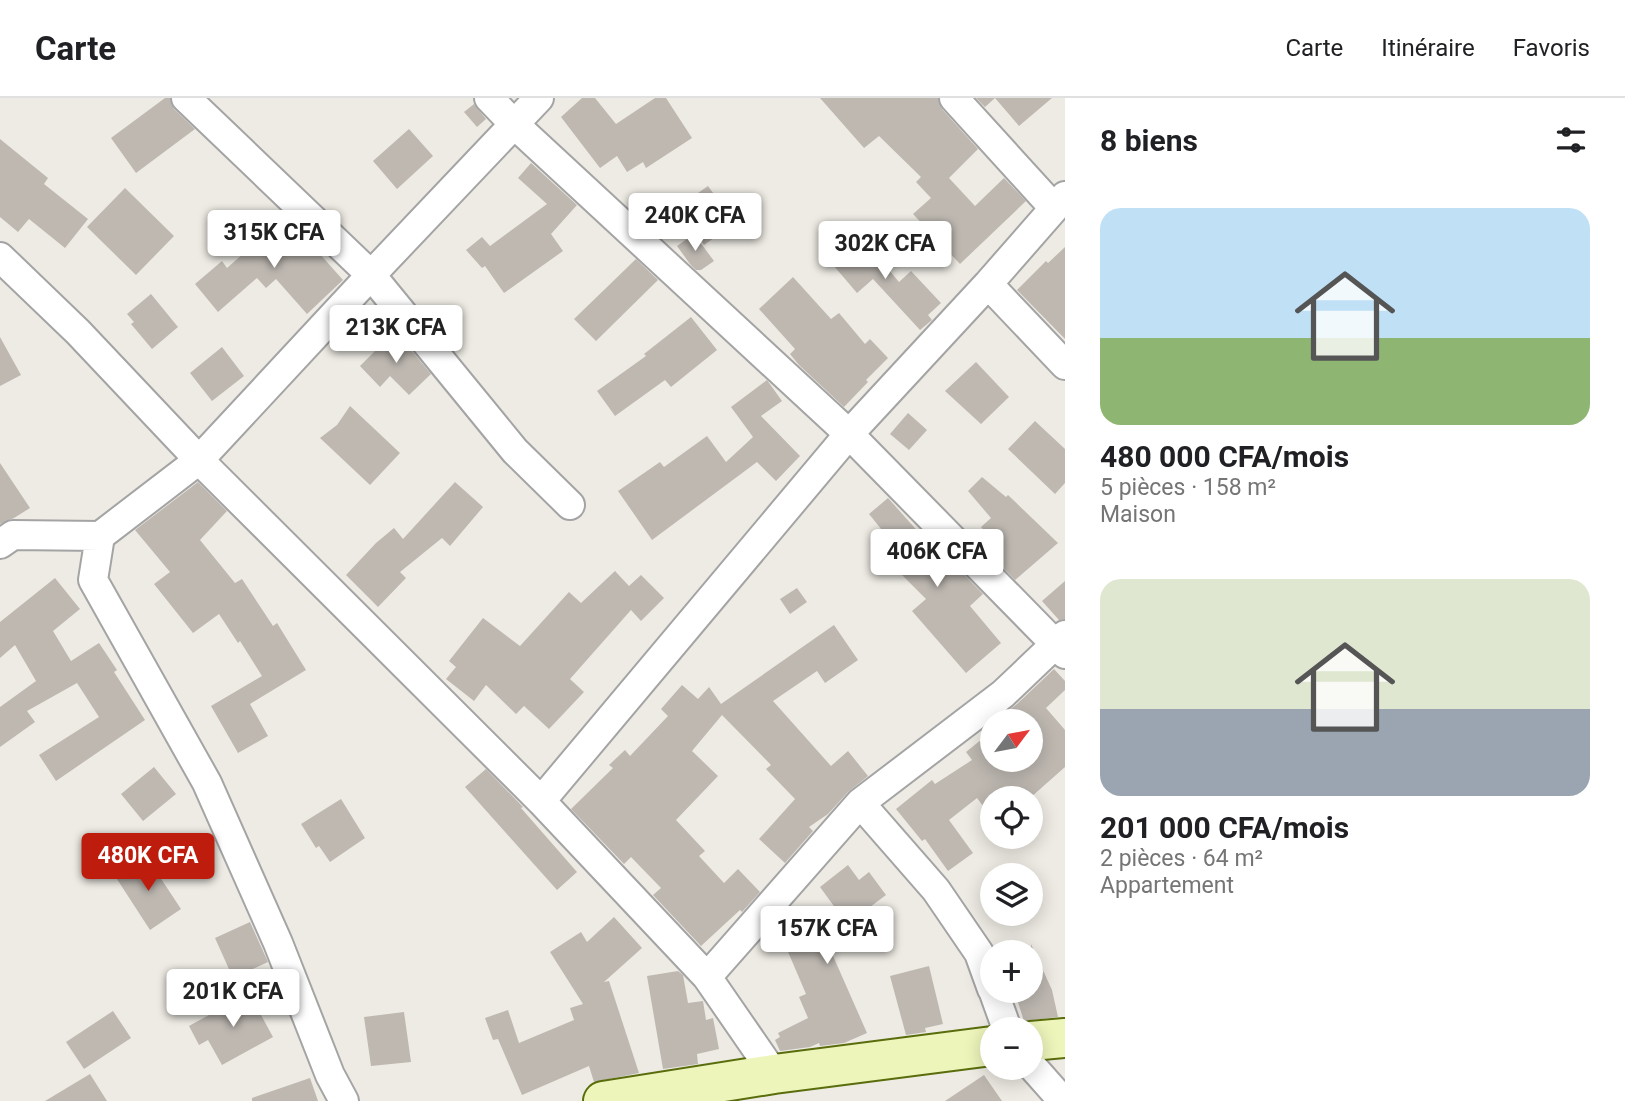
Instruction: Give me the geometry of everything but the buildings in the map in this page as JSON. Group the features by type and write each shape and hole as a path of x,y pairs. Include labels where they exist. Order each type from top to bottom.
{"main road":[{"path":"1043,1040 1065,1038"},
{"path":"603,1101 775,1074 980,1048"}],"street":[{"path":"186,98 371,275 515,451 570,505"},
{"path":"489,98 849,434 1061,645 1003,694 860,803 707,977"},
{"path":"0,544 13,536 100,536 200,460 539,98"},
{"path":"541,801 849,434 1060,202 954,98"},
{"path":"0,257 78,332 200,460 541,801 707,977 775,1074"},
{"path":"988,284 1065,365"},
{"path":"100,536 93,579 207,783 278,943 330,1075 344,1101"},
{"path":"860,803 936,890 980,956"},
{"path":"1043,1078 1063,1101"}]}
